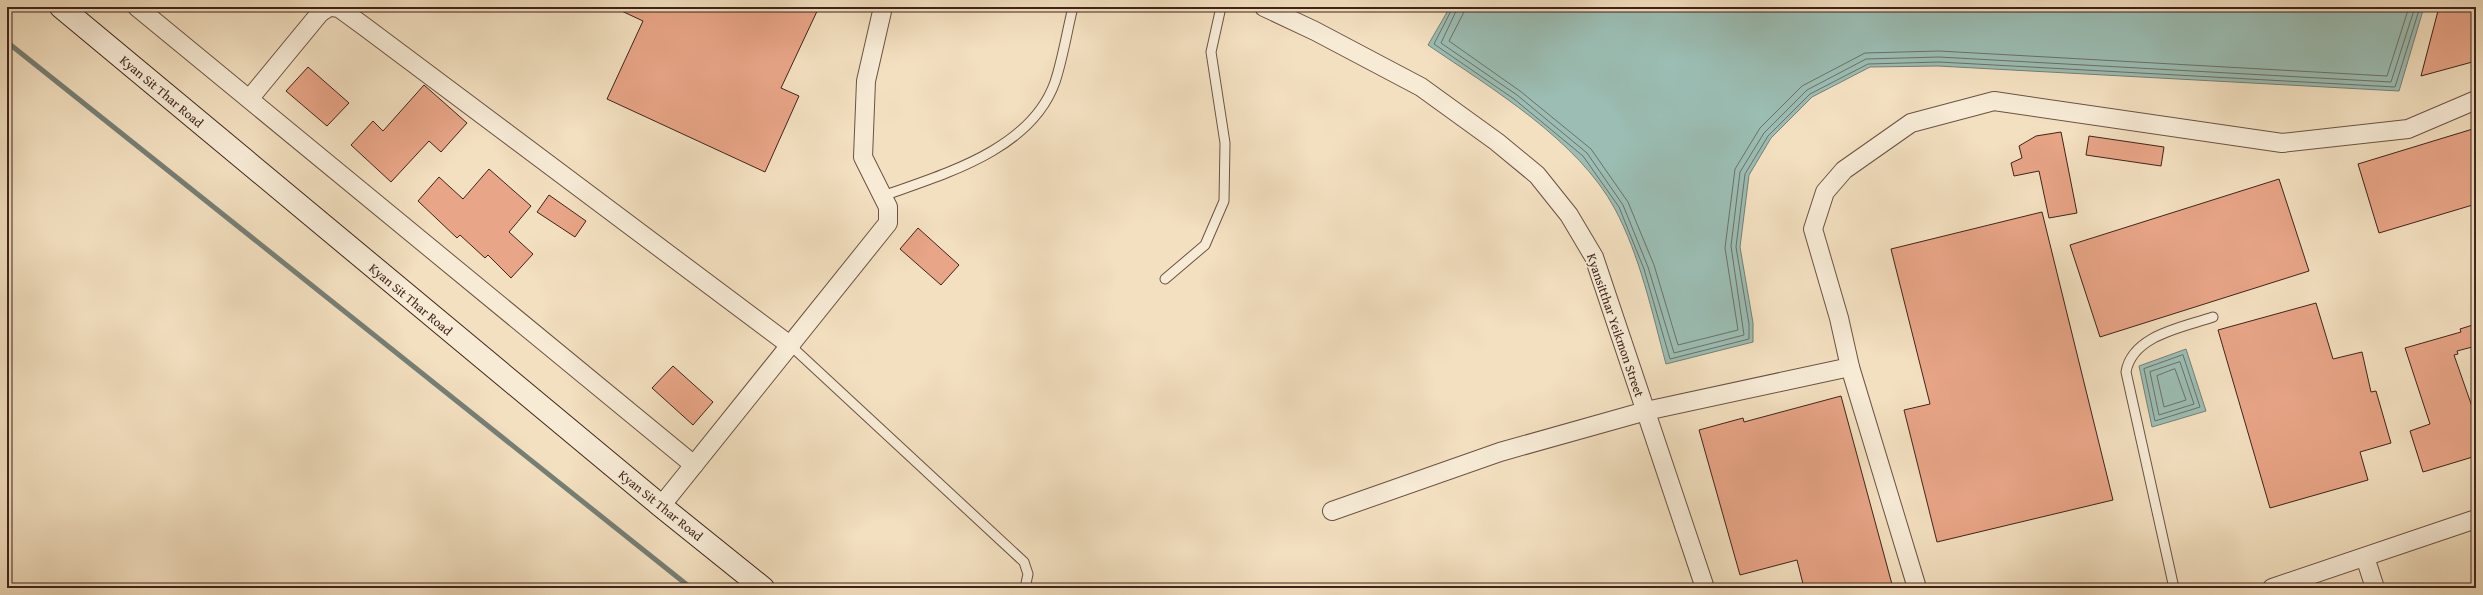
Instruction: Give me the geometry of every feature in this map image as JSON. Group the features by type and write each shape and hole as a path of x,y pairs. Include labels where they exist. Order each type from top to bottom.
{"main road":[{"name":"Kyan Sit Thar Road","path":"62,7 661,506 763,588"}],"street":[{"path":"137,7 250,98 694,465"},
{"path":"250,98 320,13 329,7"},
{"path":"332,7 339,8 360,23 791,346"},
{"path":"661,506 791,346 888,223 888,207 863,157 866,81 883,7"},
{"name":"Kyansitthar Yeikmon Street","path":"1264,7 1315,31 1421,87 1497,142 1537,175 1569,215 1594,257 1705,588"},
{"path":"1917,588 1850,367 1839,318 1813,229 1825,192 1844,170 1911,123 1994,101 2282,143 2408,129 2476,100"},
{"path":"1332,511 1500,452 1646,411 1850,367"},
{"path":"2272,588 2476,519"},
{"path":"2365,557 2375,588"}],"lane":[{"path":"883,196 964,168 1014,137 1040,112 1055,82 1073,7"},
{"path":"1165,279 1205,245 1224,201 1224,143 1211,52 1221,7"},
{"path":"2174,588 2126,372 2132,356 2153,338 2213,318"},
{"path":"791,346 1024,562 1028,574 1025,588"}],"water":[{"path":"1450,7 2424,7 2399,91 1938,66 1870,67 1812,97 1771,138 1749,175 1740,247 1753,323 1753,342 1666,364 1645,285 1632,246 1615,209 1599,184 1579,160 1531,117 1479,79 1428,45"},
{"path":"2186,349 2206,411 2152,427 2139,366"}],"building":[{"path":"613,7 819,7 781,88 799,96 765,172 607,99 643,21"},
{"path":"2439,7 2476,7 2476,61 2421,76"},
{"path":"308,67 349,103 327,126 286,91"},
{"path":"424,85 467,123 441,152 429,141 391,182 351,145 373,121 383,131"},
{"path":"2476,128 2476,204 2379,233 2358,164"},
{"path":"2061,132 2077,213 2049,218 2039,171 2014,176 2011,163 2022,158 2019,146 2036,136"},
{"path":"2089,136 2164,147 2161,166 2086,155"},
{"path":"489,169 531,206 509,232 533,254 511,278 488,255 485,258 460,235 457,238 418,201 439,177 463,199"},
{"path":"2279,179 2309,271 2100,337 2070,245"},
{"path":"549,195 586,221 575,237 537,212"},
{"path":"2042,212 2113,500 1937,542 1904,410 1930,404 1891,249"},
{"path":"918,228 959,265 941,285 900,249"},
{"path":"2316,303 2333,359 2362,352 2371,392 2376,391 2391,443 2360,452 2368,480 2270,508 2218,330"},
{"path":"2476,324 2476,346 2457,351 2458,354 2454,355 2476,418 2476,456 2423,472 2410,431 2430,424 2405,348 2461,332 2460,329"},
{"path":"673,366 713,402 693,425 652,388"},
{"path":"1841,396 1893,588 1804,588 1797,560 1740,575 1699,430 1743,418 1744,422"}],"waterway":[{"path":"7,42 691,588"}]}
